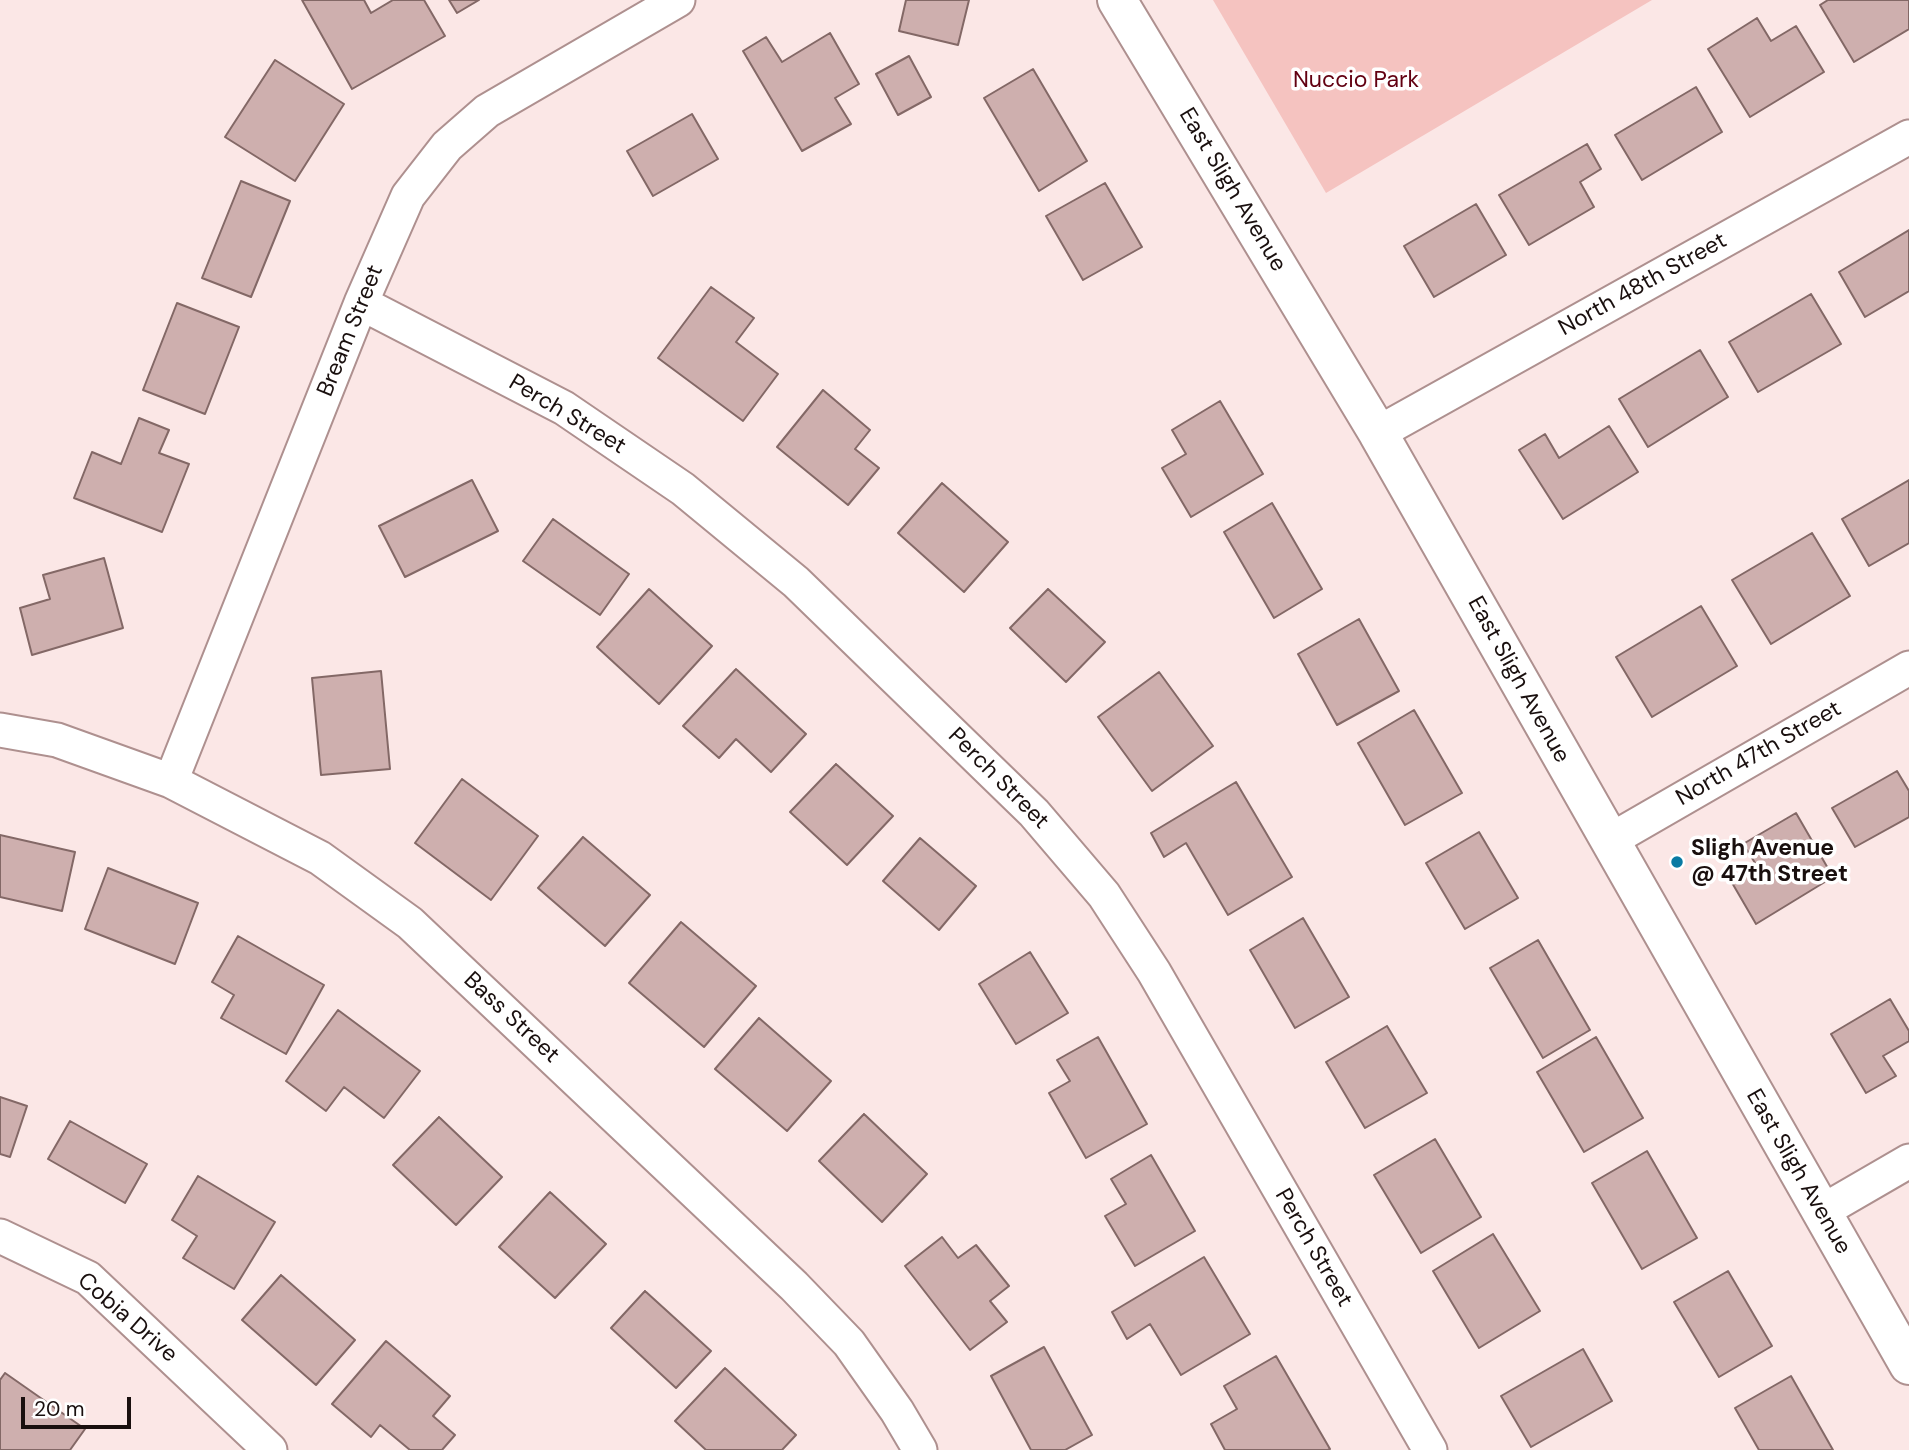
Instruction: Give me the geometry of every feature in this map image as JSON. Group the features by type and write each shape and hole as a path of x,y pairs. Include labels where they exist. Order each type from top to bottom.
{"street":[{"name":"Bream Street","path":"171,781 361,303 408,196 447,146 487,111 678,0"},
{"name":"East Sligh Avenue","path":"1117,0 1378,433 1909,1365"},
{"name":"North 48th Street","path":"1378,433 1909,137"},
{"name":"Perch Street","path":"361,303 564,408 684,489 796,582 1034,813 1104,895 1154,972 1430,1450"},
{"name":"North 47th Street","path":"1609,841 1909,668"},
{"name":"Bass Street","path":"0,730 57,740 171,781 320,858 410,923 794,1286 849,1343 897,1411 920,1450"},
{"path":"1821,1212 1909,1161"},
{"name":"Cobia Drive","path":"0,1236 88,1278 270,1450"}],"green space":[{"name":"Nuccio Park","path":"1213,0 1652,0 1326,193"}],"building":[{"path":"302,0 364,0 371,13 393,0 424,0 445,36 352,89"},
{"path":"449,0 479,0 457,13"},
{"path":"906,0 969,0 958,45 899,31"},
{"path":"1828,0 1909,0 1909,29 1854,62 1820,5"},
{"path":"1757,18 1771,41 1796,26 1824,72 1750,117 1708,49"},
{"path":"830,33 859,84 835,98 851,124 802,151 743,51 766,37 782,62"},
{"path":"909,56 931,97 898,115 876,74"},
{"path":"275,60 344,104 295,181 225,137"},
{"path":"1033,69 1087,161 1039,191 984,98"},
{"path":"1696,87 1722,132 1642,180 1615,135"},
{"path":"692,114 718,159 653,196 627,151"},
{"path":"1587,144 1601,169 1580,182 1594,207 1529,245 1499,195"},
{"path":"241,181 290,201 251,297 202,278"},
{"path":"1105,183 1142,247 1083,280 1046,216"},
{"path":"1476,204 1506,255 1434,297 1404,246"},
{"path":"1909,230 1909,291 1865,317 1839,272"},
{"path":"711,287 754,318 736,342 778,374 743,421 658,358"},
{"path":"1811,294 1841,344 1758,392 1729,342"},
{"path":"177,303 239,327 205,414 143,390"},
{"path":"1700,350 1728,397 1648,447 1619,399"},
{"path":"823,390 870,430 855,449 879,468 848,505 777,447"},
{"path":"1220,401 1263,474 1191,517 1162,468 1186,454 1172,430"},
{"path":"139,418 169,430 159,453 189,464 162,532 74,498 92,452 121,464"},
{"path":"1609,426 1638,472 1563,519 1519,450 1545,434 1559,458"},
{"path":"472,480 498,531 405,577 379,526"},
{"path":"1909,480 1909,543 1869,566 1842,519"},
{"path":"942,483 1008,542 964,592 898,533"},
{"path":"1272,503 1322,589 1274,618 1224,532"},
{"path":"553,519 629,574 600,615 523,561"},
{"path":"1812,533 1850,596 1771,644 1732,580"},
{"path":"104,558 123,628 32,655 20,608 50,599 43,575"},
{"path":"649,589 712,646 659,704 597,647"},
{"path":"1048,589 1105,642 1066,682 1010,628"},
{"path":"1701,606 1737,666 1652,717 1616,657"},
{"path":"1359,619 1399,691 1337,725 1298,654"},
{"path":"736,669 806,734 771,772 736,739 719,758 683,726"},
{"path":"381,671 390,769 321,775 312,678"},
{"path":"1159,672 1213,746 1152,791 1098,717"},
{"path":"1414,710 1462,793 1405,825 1358,743"},
{"path":"836,764 893,816 847,865 790,812"},
{"path":"1897,771 1909,791 1909,817 1855,847 1832,808"},
{"path":"462,779 538,836 491,900 415,843"},
{"path":"1236,782 1292,877 1228,915 1186,843 1164,857 1151,833"},
{"path":"1796,813 1833,877 1756,924 1731,881 1757,866 1743,844"},
{"path":"1479,832 1518,898 1465,929 1426,863"},
{"path":"0,835 75,852 62,911 0,897"},
{"path":"583,837 650,895 605,946 538,888"},
{"path":"920,838 976,886 939,930 883,881"},
{"path":"108,868 198,903 175,964 85,929"},
{"path":"1303,918 1349,997 1295,1028 1250,950"},
{"path":"681,922 756,986 704,1047 629,983"},
{"path":"238,936 324,985 286,1054 221,1018 234,995 212,982"},
{"path":"1538,940 1590,1030 1543,1058 1490,968"},
{"path":"1030,952 1068,1013 1016,1044 979,984"},
{"path":"1890,999 1909,1031 1909,1041 1883,1056 1896,1076 1866,1093 1831,1034"},
{"path":"338,1010 420,1071 384,1118 344,1087 326,1111 286,1081"},
{"path":"759,1018 831,1081 787,1131 715,1069"},
{"path":"1387,1026 1427,1093 1365,1128 1326,1062"},
{"path":"1098,1037 1147,1124 1086,1158 1049,1093 1070,1081 1057,1060"},
{"path":"1596,1037 1643,1118 1584,1152 1537,1072"},
{"path":"0,1097 27,1106 10,1157 0,1154"},
{"path":"864,1114 927,1174 882,1222 819,1161"},
{"path":"439,1117 502,1177 456,1225 393,1165"},
{"path":"70,1121 147,1164 125,1203 48,1159"},
{"path":"1435,1139 1481,1217 1421,1253 1374,1175"},
{"path":"1647,1151 1697,1238 1642,1269 1592,1183"},
{"path":"1151,1155 1195,1231 1135,1266 1105,1216 1126,1204 1111,1179"},
{"path":"198,1176 275,1222 234,1289 183,1258 197,1236 172,1220"},
{"path":"550,1192 606,1244 555,1298 499,1247"},
{"path":"1493,1234 1540,1311 1479,1348 1433,1271"},
{"path":"942,1237 958,1258 976,1245 1009,1286 990,1301 1007,1322 970,1350 905,1266"},
{"path":"1204,1257 1250,1334 1181,1375 1150,1324 1127,1339 1112,1312"},
{"path":"1728,1271 1772,1346 1719,1377 1674,1302"},
{"path":"281,1275 355,1340 316,1385 242,1320"},
{"path":"645,1291 711,1351 676,1388 611,1328"},
{"path":"386,1341 450,1396 433,1416 455,1435 442,1450 410,1450 380,1425 371,1437 332,1404"},
{"path":"1044,1347 1092,1435 1065,1450 1031,1450 991,1376"},
{"path":"1583,1349 1612,1401 1531,1447 1501,1396"},
{"path":"1276,1356 1330,1449 1225,1450 1211,1424 1237,1409 1224,1386"},
{"path":"725,1368 796,1435 782,1450 706,1450 675,1421"},
{"path":"5,1373 85,1429 70,1450 0,1450 0,1380"},
{"path":"1791,1376 1833,1450 1759,1450 1735,1408"}],"place":[{"name":"Sligh Avenue @ 47th Street","path":"1677,862"}]}
